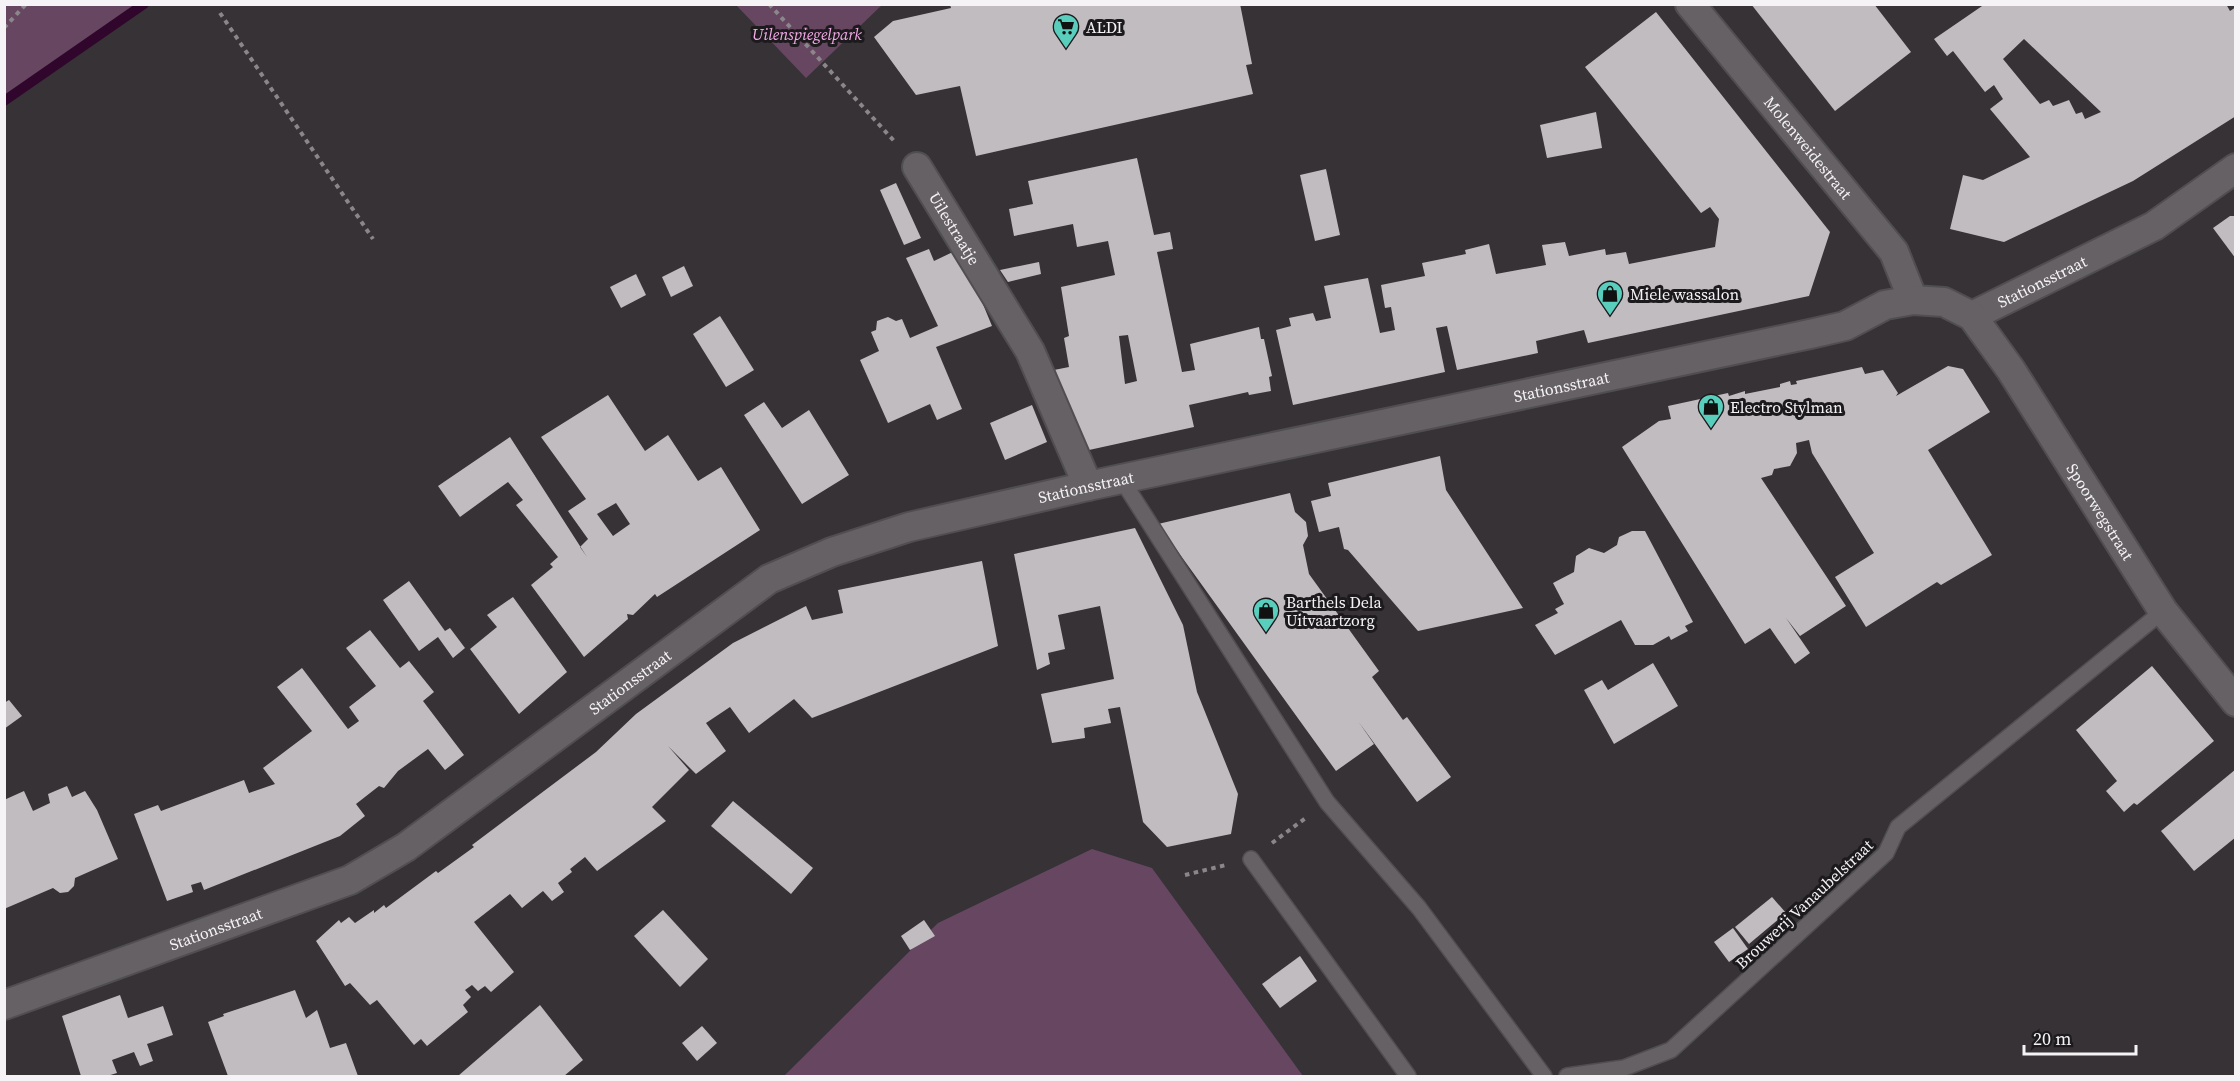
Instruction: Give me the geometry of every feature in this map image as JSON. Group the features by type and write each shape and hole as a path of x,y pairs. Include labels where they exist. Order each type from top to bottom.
{"street":[{"name":"Molenweidestraat","path":"1690,4 1894,252 1913,300"},
{"name":"Uilestraatje","path":"917,167 1030,351 1088,486"},
{"name":"Stationsstraat","path":"4,1005 350,880 406,847 769,579 832,552 909,527 1088,486 1845,326 1885,305 1913,300 1944,302 1972,316 2154,226 2235,168"},
{"name":"Spoorwegstraat","path":"1972,316 2011,370 2163,611 2235,702"}],"lane":[{"path":"1122,480 1151,529 1327,802 1419,908 1544,1077"},
{"name":"Brouwerij Vanaubelstraat","path":"1567,1077 1624,1068 1671,1050 1886,853 1898,827 2163,611"},
{"path":"1251,859 1408,1077"}],"path":[{"path":"4,28 26,4"},
{"path":"769,4 917,167"},
{"path":"220,13 373,239"}],"green space":[{"path":"5,4 144,4 144,5 5,101"},
{"name":"Uilenspiegelpark","path":"736,4 883,4 806,78 736,5"},
{"path":"1092,849 1152,868 1303,1076 784,1076 938,923"}],"building":[{"name":"ALDI","path":"950,4 1240,4 1252,64 1246,65 1253,94 976,156 960,86 916,95 874,37 893,21 951,8"},
{"path":"1751,4 1874,4 1911,52 1835,111"},
{"path":"1985,4 2226,4 2230,11 2236,7 2236,116 2133,181 2004,242 1950,229 1963,175 1983,180 2030,157 1990,109 2003,99 1994,85 1985,92 1953,51 1947,56 1934,39","holes":["2024,39 2101,112 2085,119 2082,112 2076,114 2069,100 2053,106 2049,100 2040,104 2003,59"]},
{"path":"1656,12 1830,232 1809,296 1588,343 1584,330 1536,341 1538,353 1457,370 1447,326 1436,328 1445,372 1293,405 1276,330 1291,326 1289,318 1313,313 1316,321 1331,318 1324,286 1368,278 1380,333 1395,330 1391,307 1385,308 1381,285 1425,276 1422,263 1466,254 1465,250 1489,244 1496,274 1546,265 1542,245 1565,242 1569,256 1605,249 1606,255 1626,252 1629,264 1715,247 1719,219 1710,207 1701,213 1585,67"},
{"path":"1596,112 1602,148 1547,158 1540,125"},
{"path":"1137,158 1154,235 1170,232 1173,249 1157,252 1182,372 1195,370 1190,344 1259,327 1272,376 1269,377 1271,391 1249,395 1248,392 1189,405 1194,427 1089,450 1054,370 1069,367 1064,338 1069,336 1061,287 1115,275 1108,241 1077,247 1073,224 1014,236 1009,209 1033,204 1028,181","holes":["1128,335 1137,381 1125,384 1119,336"]},
{"path":"1326,169 1340,235 1315,241 1300,175"},
{"path":"896,183 921,238 904,245 880,190"},
{"path":"2230,216 2236,216 2236,259 2213,228"},
{"path":"929,249 934,261 957,250 984,295 980,297 992,326 936,347 962,409 937,420 930,404 888,423 860,360 879,351 871,332 876,330 877,321 888,317 896,321 902,319 910,338 938,326 906,258"},
{"path":"1039,262 1041,274 1008,282 1000,270"},
{"path":"684,266 693,286 671,297 662,277"},
{"path":"636,274 646,295 621,308 610,287"},
{"path":"720,316 754,370 726,387 693,334"},
{"path":"1948,366 1963,369 1990,412 1928,450 1992,555 1941,585 1937,582 1866,627 1835,577 1874,553 1812,453 1809,440 1796,443 1797,453 1790,466 1774,469 1772,475 1761,478 1846,606 1800,636 1786,618 1810,653 1795,664 1770,628 1745,644 1622,447 1659,421 1671,419 1668,406 1728,393 1729,396 1745,391 1745,394 1780,387 1780,384 1790,381 1791,385 1797,384 1796,381 1862,367 1865,374 1883,370 1898,393 1896,396"},
{"path":"608,395 645,451 668,435 698,481 721,467 760,530 657,597 655,594 633,615 627,614 628,619 584,657 531,585 553,567 550,564 558,557 516,505 523,500 508,482 460,517 438,486 510,437 580,547 588,539 568,511 586,499 541,437","holes":["616,503 630,524 613,536 597,514"]},
{"path":"764,402 782,428 809,410 849,475 802,504 744,415"},
{"path":"1032,405 1047,442 1005,460 990,423"},
{"path":"1440,456 1446,490 1523,608 1418,631 1348,550 1344,549 1339,527 1319,532 1311,501 1331,496 1328,483"},
{"path":"1290,493 1295,512 1306,522 1308,536 1303,545 1309,574 1379,671 1372,677 1403,720 1407,717 1451,777 1417,802 1358,721 1374,744 1336,771 1158,524"},
{"path":"1135,528 1183,625 1197,692 1238,794 1231,834 1167,847 1143,822 1120,707 1108,709 1111,723 1084,728 1085,738 1052,743 1041,694 1114,679 1100,606 1058,615 1065,649 1048,653 1050,664 1037,670 1014,554"},
{"path":"1632,531 1645,531 1693,622 1685,626 1688,631 1671,640 1669,636 1653,645 1635,645 1621,620 1555,655 1535,625 1558,613 1555,609 1564,604 1553,583 1574,572 1576,556 1589,548 1604,553 1617,545 1619,537"},
{"path":"982,561 998,646 812,718 794,699 749,733 730,707 706,723 726,751 696,774 668,746 689,770 652,807 666,821 597,871 585,857 558,883 564,892 552,901 543,891 522,908 510,894 474,922 514,972 491,992 485,986 478,991 472,985 465,990 471,997 463,1005 468,1012 427,1046 421,1039 414,1045 377,1000 370,1005 350,983 345,986 316,941 339,920 341,923 349,917 355,923 384,905 386,908 436,871 438,873 596,752 636,714 733,643 806,606 812,620 843,613 838,590"},
{"path":"409,581 445,631 450,628 465,648 453,658 438,637 419,651 383,600"},
{"path":"513,597 567,672 519,714 470,649 497,627 487,615"},
{"path":"370,630 400,668 409,661 434,692 423,701 464,755 445,770 428,749 398,771 384,788 379,786 356,804 365,816 340,836 204,890 201,882 191,885 193,892 167,901 134,814 158,805 161,811 244,780 249,793 275,784 263,768 312,731 277,687 302,668 348,729 359,721 349,707 376,686 346,648"},
{"path":"1653,663 1678,706 1614,744 1584,690 1602,680 1608,690"},
{"path":"2152,666 2214,741 2137,805 2134,803 2124,812 2106,791 2117,781 2076,730"},
{"path":"9,700 22,716 4,729 4,703"},
{"path":"2236,769 2236,837 2194,871 2161,831"},
{"path":"67,786 72,797 85,791 97,810 118,859 75,878 74,886 68,892 60,893 53,888 4,909 4,800 24,791 33,811 50,803 48,794"},
{"path":"733,801 813,868 791,894 711,826"},
{"path":"1772,897 1786,913 1749,944 1735,927"},
{"path":"663,910 708,959 680,987 634,936"},
{"path":"924,920 935,936 910,950 901,936"},
{"path":"1733,928 1748,949 1729,962 1714,942"},
{"path":"1300,956 1317,981 1280,1008 1262,984"},
{"path":"295,990 306,1018 317,1010 330,1048 346,1043 358,1076 228,1076 208,1022 224,1016 223,1014"},
{"path":"120,995 128,1018 163,1006 173,1035 147,1044 153,1061 140,1066 134,1052 112,1060 117,1073 107,1076 81,1076 62,1016"},
{"path":"540,1005 583,1060 564,1076 458,1076"},
{"path":"702,1026 717,1043 697,1061 682,1043"}],"waterway":[{"path":"4,101 144,4"}],"place":[{"name":"ALDI","path":"1066,50"},
{"name":"Miele wassalon","path":"1610,317"},
{"name":"Electro Stylman","path":"1711,430"},
{"name":"Barthels Dela Uitvaartzorg","path":"1266,634"}]}
